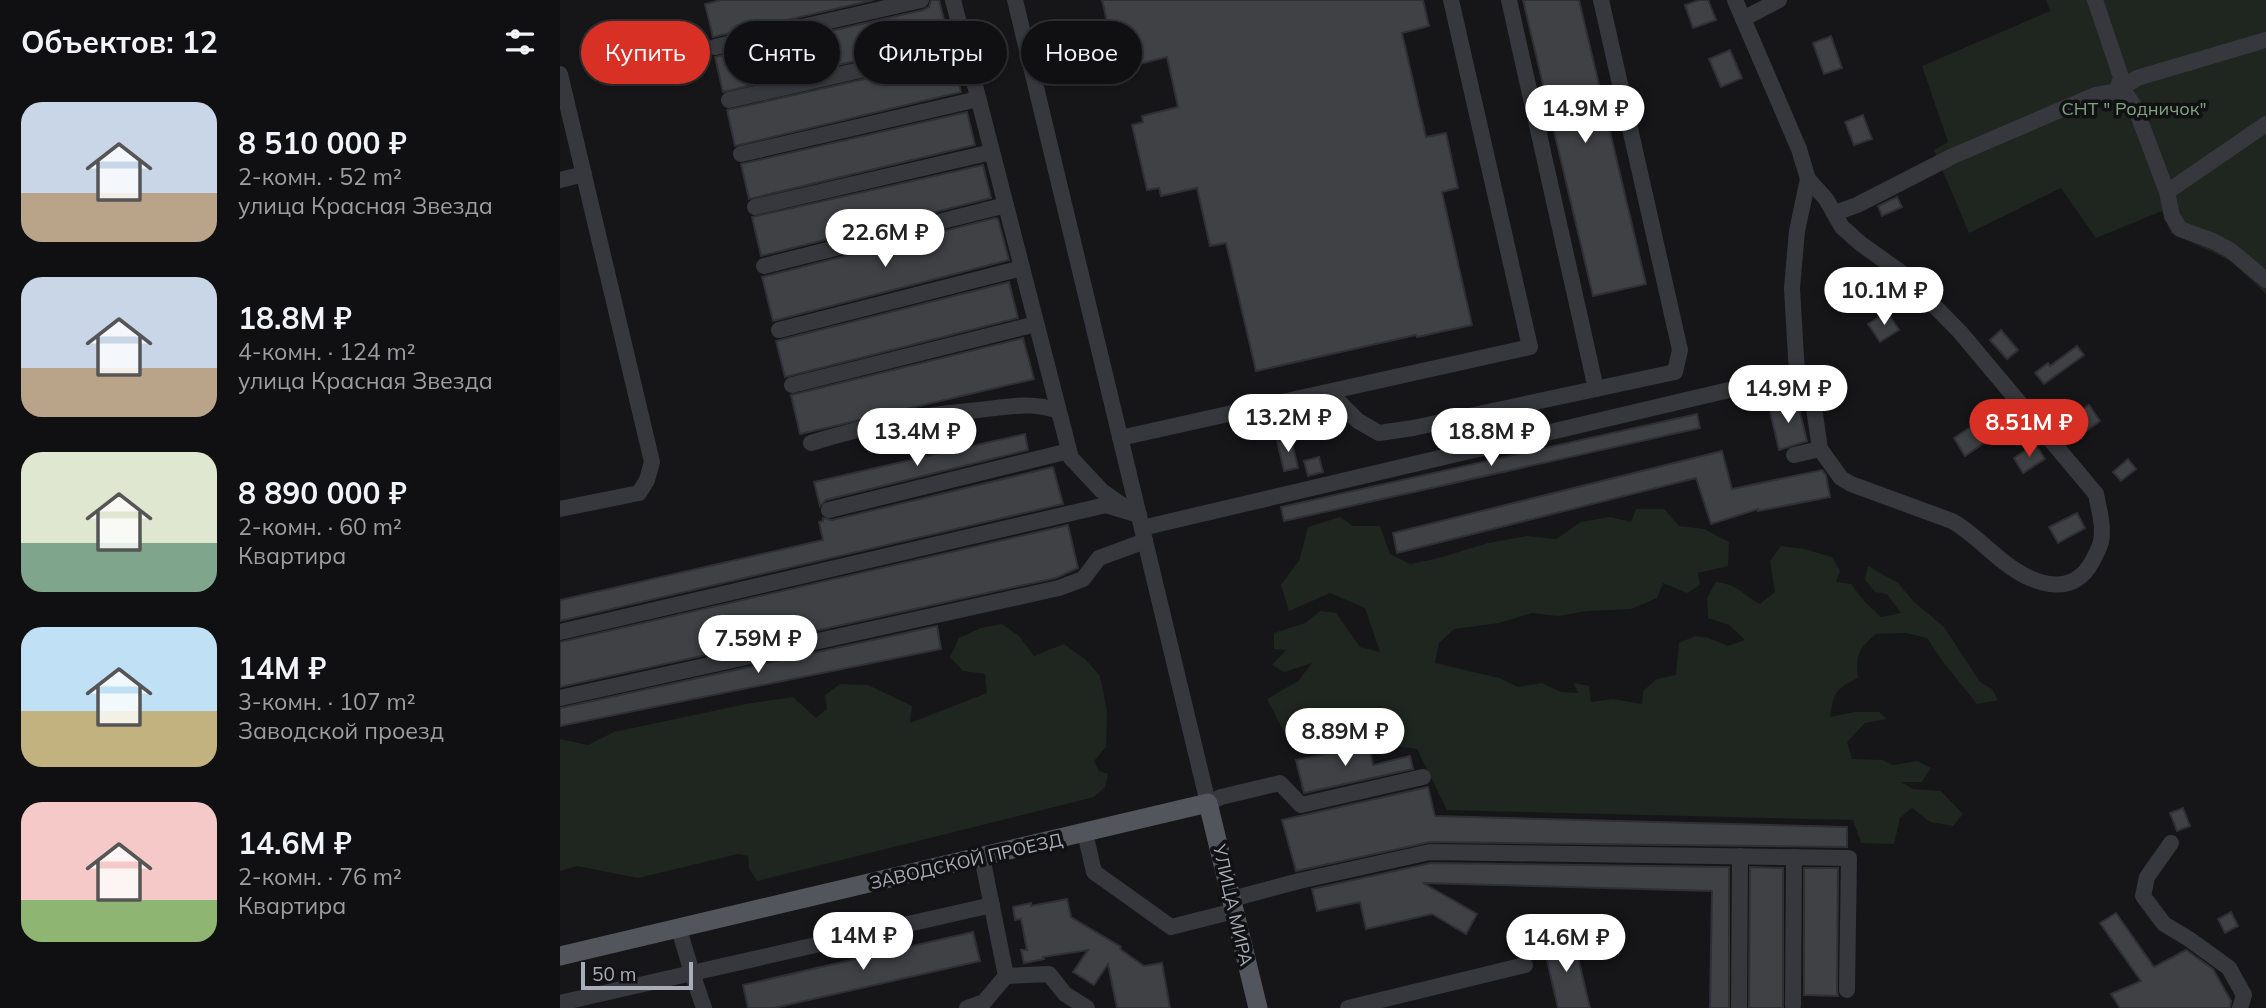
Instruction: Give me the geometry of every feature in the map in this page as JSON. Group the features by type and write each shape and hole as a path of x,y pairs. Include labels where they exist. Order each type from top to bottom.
{"main road":[{"name":"ЗАВОДСКОЙ ПРОЕЗД","path":"560,956 1208,803"},
{"name":"УЛИЦА МИРА","path":"1208,803 1258,1008"}],"street":[{"path":"715,47 920,0"},
{"path":"953,0 958,21"},
{"path":"1015,0 1208,803 1221,797 1280,783 1301,805 1423,778"},
{"path":"1121,438 1530,347 1451,0"},
{"path":"1509,0 1596,389"},
{"path":"1329,392 1358,421 1379,433 1675,372 1680,350 1601,0"},
{"path":"560,698 1059,587 1083,579 1100,558 1142,528 1806,373 1811,387 1820,449 1841,478 1867,491 1952,521 2012,568 2043,584 2060,584 2075,580 2086,573 2101,544 2102,526 2096,494 1960,332 1902,273 1842,227 1826,199 1808,179 1799,149 1735,0"},
{"path":"1743,19 1779,0"},
{"path":"2095,0 2121,77 2117,91"},
{"path":"1835,213 1857,205 1953,156 2095,95 2117,91 2137,78 2266,40"},
{"path":"729,100 854,71"},
{"path":"560,74 652,462 639,493 560,509"},
{"path":"974,84 1070,458 1142,528"},
{"path":"2117,91 2128,97 2136,107 2167,192 2172,216 2180,229 2213,240 2265,278"},
{"path":"741,153 978,99"},
{"path":"2167,192 2266,124"},
{"path":"755,207 992,152"},
{"path":"560,180 584,174"},
{"path":"1797,374 1792,288 1797,231 1808,179"},
{"path":"764,266 1006,205"},
{"path":"779,330 1022,268"},
{"path":"792,385 1036,324"},
{"path":"811,443 874,424 945,412 1044,405 1058,411"},
{"path":"1794,455 1820,449"},
{"path":"829,510 1069,451"},
{"path":"560,632 1106,505 1142,528"},
{"path":"1085,833 1094,872 1171,927 1298,881 1430,852 1849,858 1847,990"},
{"path":"2171,843 2147,877 2143,896 2164,924 2229,968 2244,995 2240,1008"},
{"path":"1739,1008 1740,856"},
{"path":"967,1008 984,1005 1006,976 982,857"},
{"path":"1793,1005 1794,857"},
{"path":"560,1003 992,905"},
{"path":"679,929 702,1006"},
{"path":"1348,1008 1525,965"},
{"path":"1006,976 1049,974 1065,994 1087,1008"}],"green space":[{"name":"СНТ \" Родничок\"","path":"2046,0 2266,0 2266,294 2231,261 2171,233 2162,211 2096,238 2061,188 1969,233 1934,150 1948,142 1922,66 2050,11"},
{"path":"1636,509 1664,509 1679,526 1704,529 1729,542 1728,566 1698,573 1700,585 1687,593 1663,583 1657,598 1631,609 1587,611 1558,616 1532,613 1499,623 1454,629 1439,643 1435,663 1499,678 1518,687 1542,683 1561,692 1578,693 1574,683 1589,686 1591,702 1613,699 1642,704 1643,691 1657,679 1676,675 1679,643 1695,636 1709,638 1728,646 1745,640 1729,625 1708,618 1707,598 1716,582 1734,587 1760,604 1775,592 1770,561 1781,546 1804,549 1832,557 1840,571 1836,582 1851,584 1881,617 1901,613 1887,594 1875,592 1865,580 1868,566 1898,583 1913,601 1944,627 1980,682 1992,689 1998,700 1977,704 1927,638 1906,633 1876,634 1860,653 1857,663 1858,678 1837,692 1830,717 1854,712 1879,712 1887,719 1865,723 1847,742 1852,759 1882,760 1893,765 1917,761 1931,768 1922,782 1901,782 1913,789 1941,791 1963,814 1953,826 1930,822 1912,808 1900,818 1894,844 1861,843 1853,820 1447,810 1417,749 1383,744 1371,727 1310,728 1285,734 1267,699 1298,681 1312,663 1284,672 1272,665 1286,650 1274,649 1274,633 1305,623 1320,611 1336,613 1360,647 1380,652 1365,608 1330,593 1289,611 1281,585 1299,561 1308,527 1340,517 1353,526 1380,526 1390,554 1410,564 1488,543 1527,536 1556,539 1581,522 1610,517 1631,522"},
{"path":"1002,624 1019,636 1034,656 1064,644 1086,660 1100,676 1107,711 1106,747 1094,761 1099,771 1108,774 1105,787 1094,797 757,881 749,869 748,856 738,854 638,878 577,866 560,871 560,739 588,745 614,732 746,704 793,697 816,718 827,709 825,695 840,684 868,685 912,706 910,723 987,693 985,674 963,671 950,657 959,638 981,628"}],"building":[{"path":"721,0 874,0 783,21 724,21 724,34 713,37 705,4"},
{"path":"931,0 939,0 944,21 874,21 923,10 929,7"},
{"path":"1102,0 1423,0 1429,26 1402,33 1426,137 1446,133 1458,188 1442,192 1472,325 1256,371 1226,243 1210,246 1197,188 1161,196 1159,188 1147,190 1132,125 1143,122 1142,116 1178,107 1167,57 1142,63 1142,21 1107,21"},
{"path":"1523,0 1579,0 1646,284 1593,296"},
{"path":"1708,0 1716,20 1693,28 1685,5"},
{"path":"854,26 854,61 840,65 840,29"},
{"path":"1831,36 1842,68 1824,74 1813,43"},
{"path":"1730,50 1742,78 1721,87 1709,59"},
{"path":"724,55 724,84 757,84 723,92 715,57"},
{"path":"854,81 854,84 959,84 961,92 735,146 727,110"},
{"path":"967,112 975,145 749,199 741,164"},
{"path":"1863,115 1872,139 1854,145 1845,122"},
{"path":"983,165 991,198 761,256 752,217"},
{"path":"1897,197 1902,207 1882,216 1878,206"},
{"path":"998,219 1009,260 773,321 762,277"},
{"path":"1009,282 1018,318 785,377 776,341"},
{"path":"1887,312 1899,330 1880,342 1868,324"},
{"path":"2001,330 2018,350 2007,359 1990,340"},
{"path":"1023,338 1034,379 800,434 791,395"},
{"path":"2077,346 2084,355 2044,384 2035,373 2048,363 2050,366"},
{"path":"1797,400 1807,441 1779,450 1769,407"},
{"path":"2089,405 2100,421 2083,433 2071,417"},
{"path":"1697,414 1700,428 1284,521 1281,507"},
{"path":"1972,426 1984,443 1965,456 1954,438"},
{"path":"1025,434 1028,450 826,500 820,506 814,482"},
{"path":"1291,438 1298,468 1284,471 1277,441"},
{"path":"2035,444 2045,459 2023,473 2014,458"},
{"path":"1722,451 1732,489 1822,470 1826,475 1830,497 1758,509 1711,524 1696,478 1397,553 1393,533"},
{"path":"1319,457 1323,472 1308,476 1304,461"},
{"path":"2128,459 2136,469 2121,481 2113,472"},
{"path":"1053,467 1063,504 560,621 560,600 823,540 819,522 823,521 823,518 832,520"},
{"path":"2077,513 2085,528 2058,543 2049,527"},
{"path":"1068,525 1078,568 1056,578 560,687 560,642"},
{"path":"937,626 941,649 560,726 560,708"},
{"path":"1369,745 1373,765 1410,756 1413,769 1304,793 1296,760"},
{"path":"1428,787 1435,816 1847,827 1847,847 1430,842 1296,871 1282,820"},
{"path":"2183,808 2190,826 2177,831 2170,813"},
{"path":"1431,863 1729,867 1729,1008 1710,1008 1712,891 1423,883 1477,914 1466,934 1432,914 1366,929 1360,902 1317,911 1312,889"},
{"path":"1750,867 1783,868 1783,1008 1749,1008"},
{"path":"1804,868 1838,868 1838,996 1804,995"},
{"path":"1067,899 1071,917 1121,947 1120,949 1144,966 1162,963 1170,1008 1117,1008 1108,964 1094,985 1073,972 1088,950 1024,963 1021,950 1027,950 1021,919 1015,920 1013,907"},
{"path":"2231,912 2238,926 2225,933 2218,919"},
{"path":"2116,913 2154,967 2186,950 2213,969 2231,1001 2230,1008 2120,1008 2111,994 2141,981 2100,923"},
{"path":"973,932 980,961 774,1008 748,1008 743,985"},
{"path":"1573,936 1590,1008 1558,1008 1543,943"}]}
